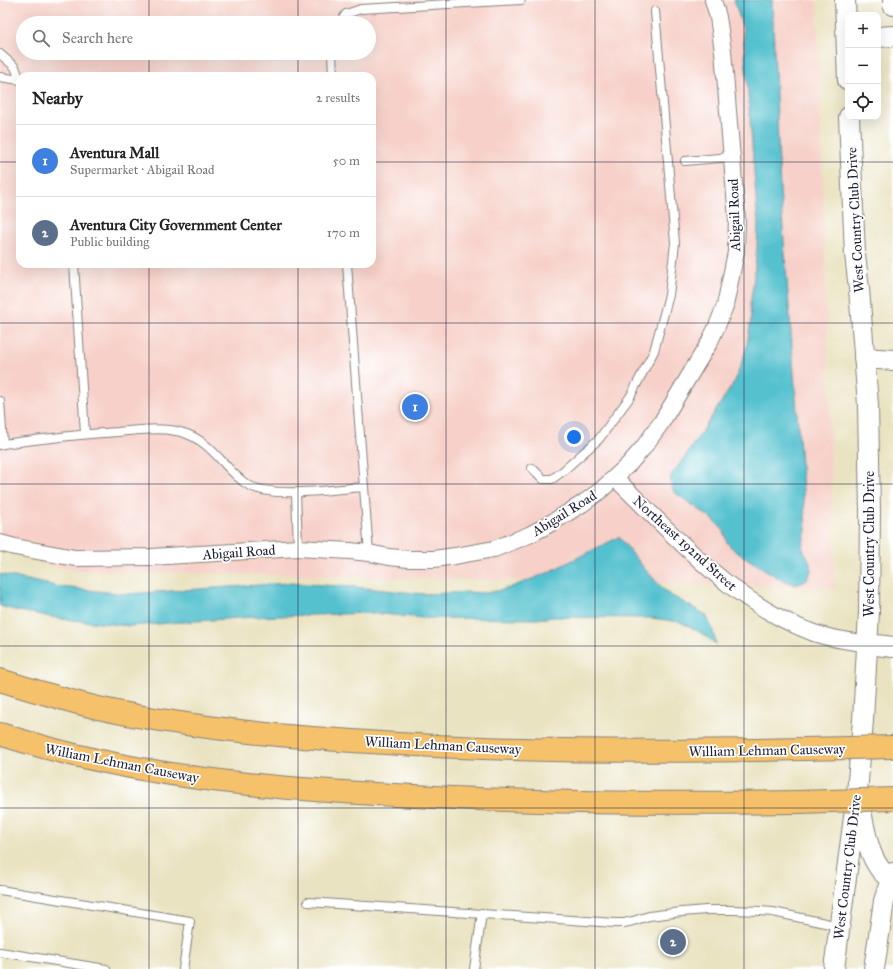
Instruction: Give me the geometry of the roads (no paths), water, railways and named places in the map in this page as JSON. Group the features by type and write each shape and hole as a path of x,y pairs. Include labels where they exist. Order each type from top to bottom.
{"highway":[{"name":"William Lehman Causeway","path":"0,680 62,699 120,712 205,727 276,735 383,743 527,750 636,752 893,747"},
{"name":"William Lehman Causeway","path":"0,734 40,746 116,764 209,780 288,788 426,797 589,802 799,802 893,799"}],"street":[{"name":"Abigail Road","path":"0,543 75,558 159,557 298,548 350,551 396,558 428,559 455,556 494,548 529,535 582,504 600,491 615,478 643,448 661,423 710,343 725,306 736,252 736,218 721,34 713,0"},
{"path":"845,0 846,12"},
{"path":"893,0 893,6"},
{"path":"881,37 893,36"},
{"name":"West Country Club Drive","path":"834,969 857,794 868,644 870,512 868,405 855,254 850,120"},
{"path":"864,358 893,360"},
{"name":"Northeast 192nd Street","path":"615,478 672,535 713,572 752,602 789,622 816,633 868,644 893,647"},
{"path":"857,794 874,859 884,875 892,878 884,901 874,969"},
{"path":"882,969 893,936"}],"lane":[{"path":"345,16 346,14 361,9 521,0"},
{"path":"532,468 543,479 552,479 599,439 630,397 654,350 669,295 675,244 655,11"},
{"path":"0,54 15,67 17,72"},
{"path":"332,60 333,72"},
{"path":"0,77 16,79"},
{"path":"685,161 731,157"},
{"path":"74,268 86,434"},
{"path":"347,268 369,553"},
{"path":"0,401 2,445 86,434 158,430 174,431 187,434 197,439 210,448 245,484 263,491 296,493 364,487"},
{"path":"296,493 298,548"},
{"path":"0,890 190,921 183,969"},
{"path":"308,902 620,923 649,916 706,910 760,911 779,913 840,926"},
{"path":"474,969 482,913"},
{"path":"0,952 106,969"}],"water":[{"path":"734,0 772,0 780,189 806,530 802,547 812,569 807,579 802,583 795,585 777,577 735,551 727,543 724,531 711,518 674,492 670,482 672,474 685,457 735,381 746,350 751,319 750,306 757,247 758,224 743,29"},
{"path":"619,537 667,593 706,615 712,628 716,644 698,631 680,622 652,618 422,618 373,613 251,617 130,626 63,619 0,606 0,574 60,587 126,594 288,583 355,587 424,594 468,592 487,593 509,588 547,573"}],"place":[{"name":"Aventura Mall","path":"415,407"},
{"name":"Aventura City Government Center","path":"673,942"}]}
